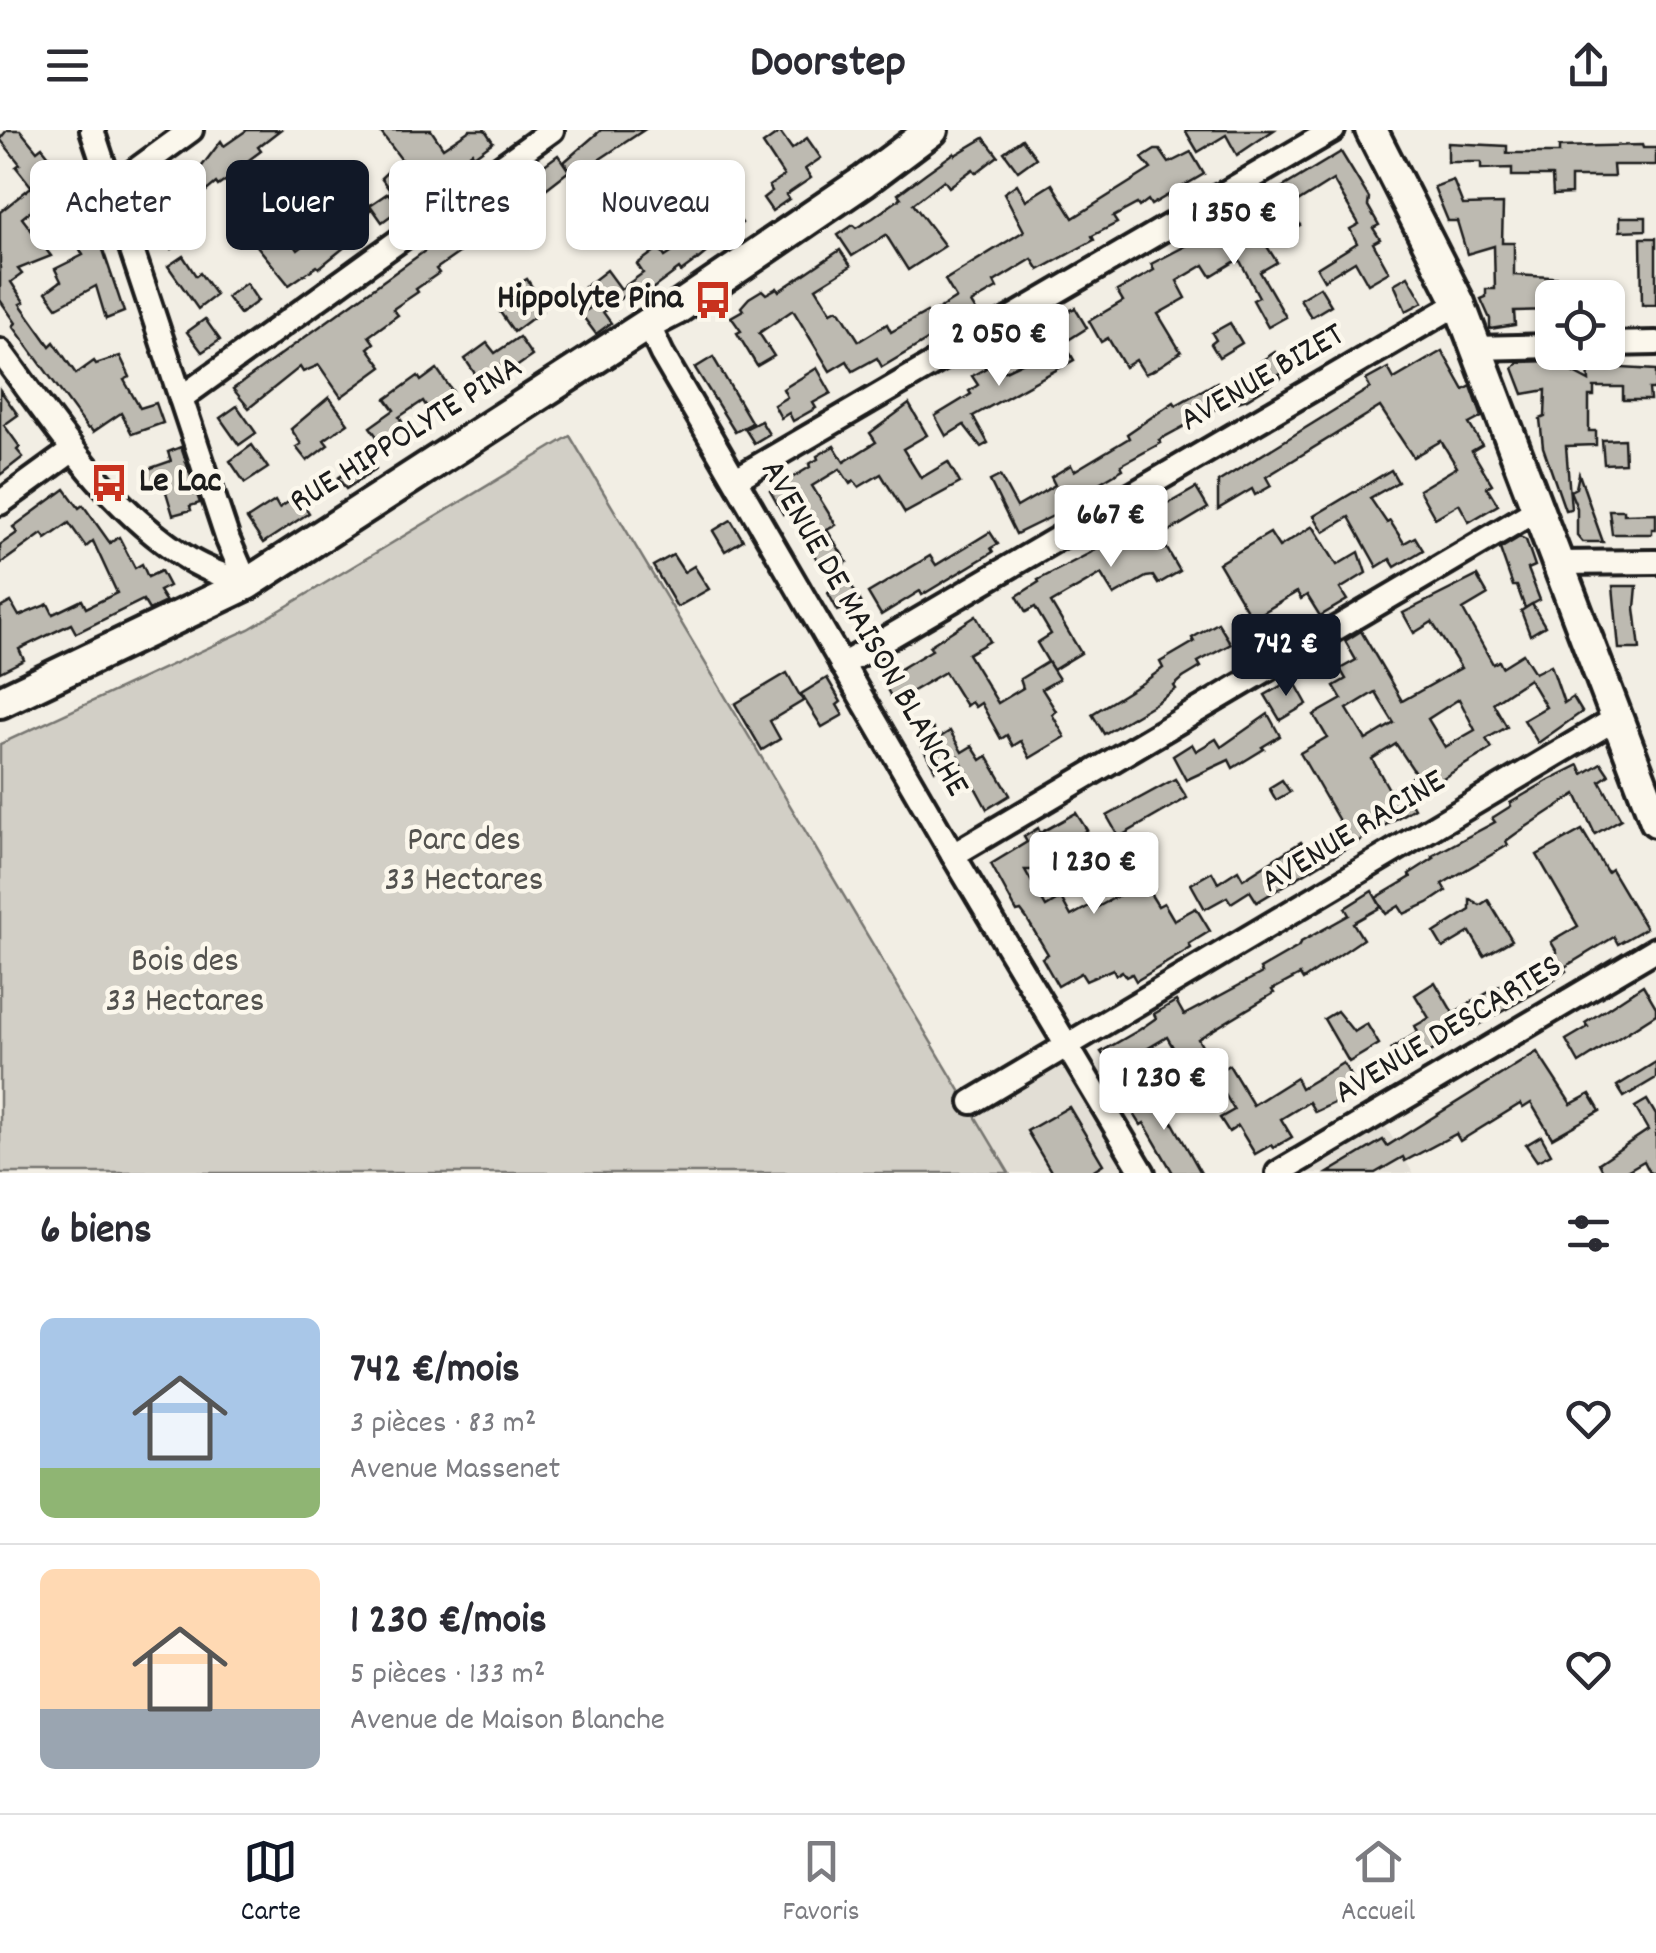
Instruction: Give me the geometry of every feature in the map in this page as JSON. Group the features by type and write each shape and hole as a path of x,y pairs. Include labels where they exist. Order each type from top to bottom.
{"main road":[{"name":"RUE HIPPOLYTE PINA","path":"0,702 247,584 674,310 932,130"},
{"path":"1371,130 1459,304 1617,718 1648,779 1656,821"}],"street":[{"path":"68,130 94,137"},
{"path":"149,160 190,130"},
{"path":"180,398 552,130"},
{"path":"736,479 1334,130"},
{"path":"132,250 228,540 247,584"},
{"name":"AVENUE BIZET","path":"842,666 1459,304"},
{"name":"AVENUE DE MAISON BLANCHE","path":"648,324 842,666 1143,1173"},
{"path":"1625,344 1656,343"},
{"path":"1476,348 1535,346"},
{"path":"0,351 73,450 137,522 186,558 247,584"},
{"path":"0,502 73,450"},
{"path":"953,855 1538,509"},
{"path":"1558,563 1656,562"},
{"name":"AVENUE RACINE","path":"972,1102 1617,718"},
{"name":"AVENUE DESCARTES","path":"1278,1173 1656,949"}],"shaded area":[{"path":"1057,1066 1066,1069 1127,1173 1009,1173 975,1116"},
{"path":"1385,1125 1413,1173 1305,1173"}],"green space":[{"name":"Parc des 33 Hectares","path":"570,436 1009,1173 0,1173 0,744 249,629"}],"building":[{"path":"7,130 20,130 37,151 42,147 52,160 30,160 30,185 16,167 20,164 0,139"},
{"path":"247,130 280,130 258,147 261,151 249,160 226,160 226,180 206,191 206,161 221,141 224,146"},
{"path":"379,130 431,130 443,148 470,130 485,130 493,142 474,156 472,152 460,160 401,159"},
{"path":"601,130 644,130 599,160 566,160"},
{"path":"1185,130 1274,130 1237,155 1226,135 1198,152"},
{"path":"780,132 792,149 807,138 821,158 805,169 811,178 786,195 789,199 772,211 763,198 772,191 769,186 784,176 763,144"},
{"path":"984,138 998,156 949,187 944,180 913,204 945,246 908,270 886,235 852,256 838,235 873,218 926,173"},
{"path":"1022,139 1036,158 1018,171 1004,152"},
{"path":"1448,143 1507,146 1507,153 1559,153 1559,147 1642,145 1656,148 1656,165 1613,165 1614,177 1571,177 1571,194 1553,195 1552,176 1512,176 1512,168 1481,169 1481,162 1448,162"},
{"path":"1160,150 1169,163 1191,152 1204,174 1151,205 1148,200 1113,217 1117,223 1092,236 1094,240 1039,270 1032,259 994,282 997,288 971,303 976,311 882,367 877,358 853,371 847,361 830,371 793,310 759,333 774,356 757,366 737,333 741,331 731,317 743,310 741,307 749,298 762,290 766,294 777,288 779,291 840,250 851,266 816,288 831,312 841,312 859,341 887,324 891,332 956,298 945,280 1024,231 1004,193 1017,184 1026,200 1052,184 1073,218 1151,169 1142,158"},
{"path":"1341,152 1369,198 1368,206 1379,225 1373,228 1380,239 1373,243 1389,272 1368,284 1355,261 1324,280 1317,268 1357,243 1350,229 1359,224 1333,180 1290,207 1300,225 1266,245 1277,262 1260,272 1286,317 1268,327 1253,300 1259,297 1239,259 1211,276 1204,265 1177,281 1186,298 1158,314 1181,352 1154,370 1145,374 1136,360 1125,367 1108,338 1101,342 1089,321 1123,301 1117,291 1154,270 1151,264 1230,223 1237,237 1282,208 1273,193"},
{"path":"558,155 566,173 546,189 546,164"},
{"path":"389,170 389,189 381,178"},
{"path":"1453,180 1463,205 1503,204 1502,243 1514,243 1514,275 1568,280 1535,280 1535,310 1514,311 1515,325 1490,329 1481,299 1486,297 1486,289 1495,289 1494,246 1467,254 1457,221 1448,221 1434,187"},
{"path":"30,188 30,212 22,218 30,228 30,250 46,250 51,256 18,269 22,274 11,282 24,302 20,304 50,346 54,342 76,374 94,361 96,364 120,356 130,377 124,380 140,408 156,403 163,423 132,434 121,413 93,432 88,429 13,326 16,323 0,300 0,212"},
{"path":"388,193 389,217 382,222 370,205"},
{"path":"1620,217 1646,217 1646,230 1620,231"},
{"path":"1641,238 1656,238 1656,305 1642,305"},
{"path":"80,250 103,250 124,312 106,319 96,286 57,307 46,292 61,281 55,269 83,255"},
{"path":"260,250 341,250 319,268 289,285"},
{"path":"426,250 459,253 436,269 439,273 416,289 418,292 393,309 398,315 369,336 374,343 368,348 382,367 341,397 319,365 303,372 300,367 249,408 233,389"},
{"path":"656,250 665,257 676,250 709,250 632,304 625,295 603,312 611,323 596,334 581,314 590,308 584,299 590,294 585,287 607,270 621,289 643,273 637,264"},
{"path":"183,256 216,295 198,309 168,266"},
{"path":"1408,276 1423,302 1406,311 1394,284"},
{"path":"527,279 542,311 514,332 500,312 522,296 515,286"},
{"path":"246,283 258,301 240,314 227,297"},
{"path":"1320,287 1331,305 1311,317 1300,299"},
{"path":"1075,308 1087,328 1065,342 1052,320"},
{"path":"205,319 220,340 202,352 187,332"},
{"path":"1230,323 1242,343 1219,357 1211,344 1216,340 1212,333"},
{"path":"519,337 532,356 509,372 503,364 480,381 465,359 487,343 495,353"},
{"path":"1064,343 1074,360 973,416 988,443 981,447 964,425 946,436 935,416 971,394 969,391 978,385 972,376 984,366 998,357 1005,371"},
{"path":"1442,351 1464,390 1471,386 1482,417 1469,424 1482,445 1472,451 1492,484 1487,487 1498,505 1469,522 1459,504 1435,518 1419,490 1457,467 1441,441 1413,457 1380,407 1266,477 1271,486 1255,495 1252,489 1218,509 1218,482 1370,388 1366,380 1388,368 1394,379"},
{"path":"1275,352 1286,371 1279,375 1281,378 1247,399 1238,402 1236,398 1159,440 1161,443 1121,465 1123,469 1063,504 1057,509 1059,513 1016,534 990,481 1000,476 1017,507 1055,485 1051,477 1071,465 1074,471 1129,438 1127,434 1174,402 1176,405 1217,382 1220,388"},
{"path":"713,357 752,423 735,432 695,368"},
{"path":"1535,361 1535,370 1568,370 1589,381 1588,370 1656,370 1656,389 1649,389 1650,400 1623,400 1623,387 1594,387 1594,396 1589,396 1589,431 1596,431 1596,445 1566,446 1571,509 1565,510 1543,447 1540,419 1545,417 1546,390 1523,394 1513,368 1518,362"},
{"path":"817,368 831,393 813,403 816,408 793,421 789,413 781,418 774,405 787,397 783,389"},
{"path":"437,369 453,392 428,409 423,401 399,417 406,428 383,445 370,427 394,410 386,399 418,376 421,381"},
{"path":"0,390 18,415 4,425 23,457 0,475"},
{"path":"329,397 348,423 324,440 328,445 307,461 296,447 301,444 291,429"},
{"path":"909,404 927,435 903,449 921,478 948,462 960,483 905,513 881,474 859,487 854,481 850,484 840,469 812,486 836,525 827,530 847,562 840,566 861,602 838,611 828,593 835,589 810,548 818,544 796,506 783,514 770,491 810,467 817,456 834,446 844,462 876,442 870,433"},
{"path":"237,406 256,433 239,445 220,418"},
{"path":"761,421 769,434 754,443 745,429"},
{"path":"1624,439 1625,463 1604,464 1602,440"},
{"path":"252,445 268,468 245,483 230,461"},
{"path":"181,447 200,503 173,515 163,482 150,486 145,470 171,461 168,452"},
{"path":"368,457 376,469 346,489 338,478"},
{"path":"1391,470 1398,482 1370,498 1404,543 1415,537 1423,550 1395,567 1390,559 1377,567 1349,517 1324,532 1314,516"},
{"path":"1579,474 1603,542 1583,542 1577,535 1577,508 1570,491 1576,488"},
{"path":"1196,488 1208,508 1160,537 1180,571 1158,584 1153,576 1146,577 1114,595 1101,574 1051,603 1081,653 1053,670 1037,643 1051,634 1035,607 1026,612 1017,596"},
{"path":"65,489 79,508 83,505 110,543 119,537 135,568 142,564 148,577 161,571 169,586 159,591 166,602 149,610 143,600 76,633 71,624 19,649 24,660 0,672 0,608 11,602 19,616 48,604 53,614 82,600 86,608 117,593 93,541 86,547 69,523 46,539 42,534 0,564 0,545 17,533 13,527"},
{"path":"298,496 309,513 263,543 247,519 275,501 279,508"},
{"path":"1609,510 1624,510 1624,514 1656,513 1656,529 1652,529 1652,534 1612,534"},
{"path":"731,520 743,540 725,551 713,531"},
{"path":"1313,526 1337,565 1359,552 1366,573 1340,589 1347,600 1320,616 1307,595 1301,599 1297,592 1252,619 1219,563 1270,533 1279,547"},
{"path":"990,532 998,544 991,548 993,552 881,615 868,593 930,556 936,565"},
{"path":"1520,537 1526,540 1535,566 1528,569 1540,600 1525,608 1500,549"},
{"path":"673,555 684,572 694,566 709,589 677,607 653,566"},
{"path":"1477,576 1488,595 1463,610 1493,664 1499,661 1502,667 1523,654 1535,673 1551,665 1564,703 1573,697 1582,712 1538,743 1524,720 1546,707 1529,679 1493,703 1507,727 1486,739 1492,748 1409,799 1414,808 1257,902 1250,891 1231,903 1227,897 1205,909 1191,884 1212,872 1218,883 1238,870 1243,879 1301,842 1305,848 1342,826 1300,753 1327,737 1314,715 1342,699 1334,686 1346,679 1340,669 1356,660 1345,641 1361,631 1402,701 1461,668 1432,622 1414,633 1403,613","holes":["1375,692 1394,723 1366,740 1347,709","1459,699 1475,730 1445,747 1428,719","1396,744 1416,774 1390,791 1372,759"]},
{"path":"1613,586 1637,586 1635,608 1640,649 1619,649"},
{"path":"1532,604 1545,626 1530,635 1521,611"},
{"path":"1263,613 1274,632 1257,642 1245,623"},
{"path":"976,616 990,641 968,654 998,703 1023,688 1020,679 1048,662 1059,679 1042,689 1056,711 1052,714 1065,737 1030,758 1021,741 1013,746 1007,735 1001,739 981,703 966,706 945,672 894,702 882,680 932,650 929,646"},
{"path":"1218,623 1231,644 1198,662 1201,667 1183,678 1174,686 1176,689 1104,734 1092,714 1144,682 1163,668 1160,662"},
{"path":"787,673 803,701 770,721 780,739 762,750 735,704"},
{"path":"827,678 841,702 837,705 843,715 822,727 801,694"},
{"path":"1293,679 1307,704 1280,720 1265,695"},
{"path":"1268,714 1280,736 1264,749 1233,768 1229,760 1186,780 1173,756 1192,744 1196,751 1216,739 1221,747"},
{"path":"933,729 939,738 950,731 962,752 972,746 981,760 987,756 1010,795 987,809 958,756 935,770 918,739"},
{"path":"1601,763 1609,775 1600,781 1621,819 1595,834 1576,794 1506,841 1508,845 1442,884 1446,891 1428,903 1404,914 1399,906 1386,914 1376,898 1411,877 1409,874 1432,856 1495,822 1492,818 1510,803 1549,780 1579,765 1583,774"},
{"path":"1175,779 1187,798 1119,837 1107,816"},
{"path":"1282,780 1290,792 1276,800 1269,788"},
{"path":"1076,813 1087,830 1057,848 1070,870 1025,870 1046,907 1061,898 1071,916 1091,905 1094,909 1123,893 1121,889 1140,877 1158,906 1164,903 1174,920 1196,908 1210,931 1189,944 1191,948 1136,981 1132,974 1126,977 1122,971 1116,975 1113,969 1086,981 1081,973 1058,986 1042,958 1048,954 1027,919 1021,911 1017,912 991,864 1027,842 1024,837 1038,828 1040,833"},
{"path":"1582,830 1646,928 1618,944 1614,937 1563,968 1566,971 1540,990 1402,1068 1391,1049 1418,1032 1415,1026 1429,1018 1415,995 1435,982 1453,1013 1557,952 1551,942 1578,926 1537,855"},
{"path":"1372,891 1381,907 1353,923 1363,939 1303,980 1300,975 1272,990 1274,993 1198,1039 1203,1048 1181,1061 1167,1037 1113,1069 1101,1052 1139,1030 1156,1018 1154,1014 1176,1001 1184,1015 1262,973 1260,969 1349,915 1345,908"},
{"path":"1470,899 1480,905 1488,900 1512,940 1484,956 1470,932 1443,948 1434,933 1470,910"},
{"path":"1643,985 1656,1014 1579,1063 1566,1040"},
{"path":"1337,1011 1354,1032 1367,1024 1379,1044 1349,1062 1324,1019"},
{"path":"1537,1052 1571,1104 1590,1094 1600,1111 1552,1138 1531,1103 1523,1108 1520,1104 1460,1141 1456,1134 1375,1173 1328,1173 1383,1140 1387,1146"},
{"path":"1656,1062 1656,1078 1624,1097 1617,1086"},
{"path":"1343,1063 1360,1091 1315,1112 1309,1102 1281,1119 1292,1137 1273,1148 1271,1145 1255,1154 1238,1126 1229,1132 1220,1118 1234,1110 1218,1082 1222,1080 1217,1072 1229,1065 1253,1105 1296,1078 1301,1088"},
{"path":"1147,1087 1160,1110 1164,1107 1201,1173 1173,1173 1144,1123 1141,1125 1134,1114 1138,1110 1130,1097"},
{"path":"1647,1100 1656,1115 1656,1173 1650,1173 1644,1161 1623,1173 1604,1173 1599,1163 1648,1130 1635,1107"},
{"path":"1069,1107 1103,1164 1089,1173 1052,1173 1027,1131"},
{"path":"1541,1136 1551,1154 1537,1161 1526,1145"}],"place":[{"name":"Hippolyte Pina","path":"713,300"},
{"name":"Le Lac","path":"109,483"}],"park label":[{"name":"Bois des 33 Hectares","path":"185,983"}]}
